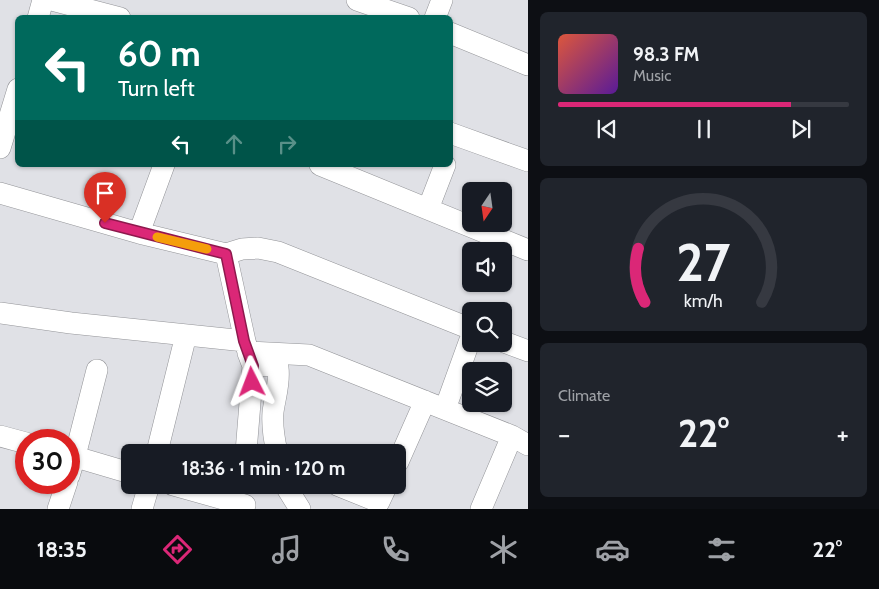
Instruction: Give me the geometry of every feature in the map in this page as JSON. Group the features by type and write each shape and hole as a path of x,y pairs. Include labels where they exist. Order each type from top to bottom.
{"street":[{"path":"39,15 43,0"},
{"path":"52,0 109,15"},
{"path":"357,0 400,15"},
{"path":"436,15 442,0"},
{"path":"453,34 526,59"},
{"path":"0,148 12,128 15,109"},
{"path":"453,140 528,161"},
{"path":"140,233 163,167"},
{"path":"325,167 528,250"},
{"path":"428,209 444,167"},
{"path":"0,193 140,233 226,254 250,248 278,252 462,325"},
{"path":"226,254 249,353 246,444"},
{"path":"0,313 186,335 249,353 278,368 279,377 273,414 275,444"},
{"path":"159,444 186,335"},
{"path":"512,345 528,351"},
{"path":"406,450 435,405 463,352"},
{"path":"249,353 309,355 520,440 481,509"},
{"path":"80,430 97,370"},
{"path":"0,436 15,440"},
{"path":"80,464 121,471"},
{"path":"58,509 63,494"},
{"path":"142,509 146,494"},
{"path":"216,494 245,500"},
{"path":"291,494 300,509"},
{"path":"360,494 380,502 383,494"}],"slow traffic":[{"path":"157,237 207,249"}],"route":[{"path":"105,223 226,254 244,341 253,366 252,382"}]}
